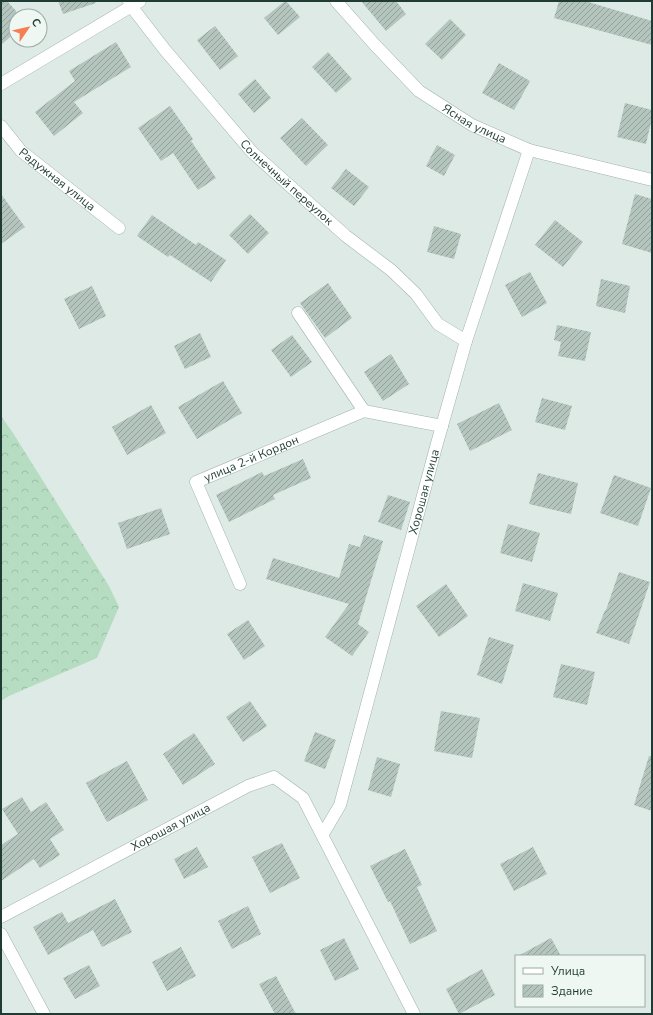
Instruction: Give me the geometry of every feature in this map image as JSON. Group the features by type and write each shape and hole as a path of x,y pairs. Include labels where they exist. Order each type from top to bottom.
{"street":[{"name":"Ясная улица","path":"336,1 419,91 472,125 529,150 652,180"},
{"path":"1,84 133,3"},
{"name":"Солнечный переулок","path":"133,3 165,50 252,152 346,236 391,270 416,294 438,324 466,341"},
{"name":"Радужная улица","path":"1,126 21,151 119,228"},
{"name":"Хорошая улица","path":"323,834 340,805 466,341 529,150"},
{"path":"298,313 364,411 442,426"},
{"name":"улица 2-й Кордон","path":"240,584 196,482 364,411"},
{"name":"Хорошая улица","path":"1,917 248,786 274,777 303,798 323,834 414,1014"},
{"path":"1,934 44,1014"}],"green space":[{"path":"1,416 109,586 119,607 97,658 9,696 1,701"}],"building":[{"path":"1,1 7,1 13,8 8,8 8,39 1,45"},
{"path":"58,1 95,1 96,3 63,14"},
{"path":"285,1 300,17 278,35 264,18"},
{"path":"361,1 396,1 406,14 386,31"},
{"path":"559,1 585,1 652,21 652,45 554,18"},
{"path":"450,19 466,35 442,60 425,44"},
{"path":"215,26 238,56 220,70 197,40"},
{"path":"116,42 131,67 74,102 83,113 54,136 35,112 75,81 69,71"},
{"path":"328,52 352,79 336,93 312,67"},
{"path":"499,63 530,81 514,110 482,93"},
{"path":"255,79 271,98 254,113 238,94"},
{"path":"625,103 652,110 652,118 646,144 617,137"},
{"path":"170,106 193,139 191,141 216,178 198,190 173,153 161,161 138,128"},
{"path":"302,118 328,145 306,166 280,138"},
{"path":"437,145 455,155 444,176 426,166"},
{"path":"346,169 369,187 354,206 331,188"},
{"path":"1,194 25,227 1,244"},
{"path":"635,194 652,199 652,253 622,244"},
{"path":"250,214 269,233 248,254 229,235"},
{"path":"152,215 196,245 198,242 226,260 211,282 170,255 168,257 137,236"},
{"path":"555,220 583,242 563,267 535,245"},
{"path":"434,226 461,234 454,259 427,252"},
{"path":"530,272 547,303 522,317 505,285"},
{"path":"601,279 630,286 625,313 596,306"},
{"path":"328,283 352,318 325,338 300,303"},
{"path":"92,286 106,316 79,329 64,299"},
{"path":"557,325 591,332 585,361 558,356 561,342 554,340"},
{"path":"200,333 211,357 185,369 174,346"},
{"path":"292,335 312,362 291,377 271,350"},
{"path":"391,354 409,384 383,401 364,372"},
{"path":"223,381 242,413 197,439 178,407"},
{"path":"542,398 572,406 565,430 535,422"},
{"path":"499,403 512,430 470,451 457,424"},
{"path":"151,405 166,433 127,455 112,427"},
{"path":"303,459 311,478 273,495 275,499 229,522 216,495 262,472 264,476"},
{"path":"538,473 578,483 571,514 529,504"},
{"path":"614,475 651,488 638,526 600,513"},
{"path":"388,495 410,502 401,530 378,522"},
{"path":"161,508 170,534 127,549 118,523"},
{"path":"508,524 540,533 532,562 500,553"},
{"path":"364,535 383,541 358,624 369,632 352,656 325,637 349,604 266,579 273,558 339,578 349,544 360,547"},
{"path":"619,572 650,582 629,644 596,633 606,610"},
{"path":"523,583 558,593 550,621 515,611"},
{"path":"446,584 468,616 439,637 416,606"},
{"path":"248,620 265,646 244,660 227,634"},
{"path":"489,637 514,645 502,684 477,675"},
{"path":"561,664 595,672 587,705 553,697"},
{"path":"250,701 267,726 243,742 226,717"},
{"path":"441,711 480,718 472,758 434,751"},
{"path":"315,732 336,740 325,769 304,761"},
{"path":"194,733 215,764 183,785 163,754"},
{"path":"649,756 652,756 652,811 634,805"},
{"path":"377,757 400,764 391,797 368,790"},
{"path":"127,761 148,800 107,822 86,783"},
{"path":"22,797 31,812 46,802 64,830 50,839 60,855 40,868 34,859 1,881 1,845 18,834 2,809"},
{"path":"282,843 300,878 270,893 252,857"},
{"path":"197,847 208,867 184,879 174,859"},
{"path":"533,847 547,874 514,891 500,864"},
{"path":"405,849 422,885 417,887 437,931 410,944 390,901 388,902 370,866"},
{"path":"115,899 132,932 102,947 93,930 48,955 33,927 62,912 68,923"},
{"path":"248,906 261,934 232,949 218,921"},
{"path":"344,938 359,969 335,981 320,950"},
{"path":"551,938 560,955 520,955"},
{"path":"181,947 196,976 167,991 152,962"},
{"path":"89,965 100,986 75,999 63,978"},
{"path":"482,969 495,995 459,1014 446,989"},
{"path":"276,976 296,1014 275,1014 259,984"}]}
